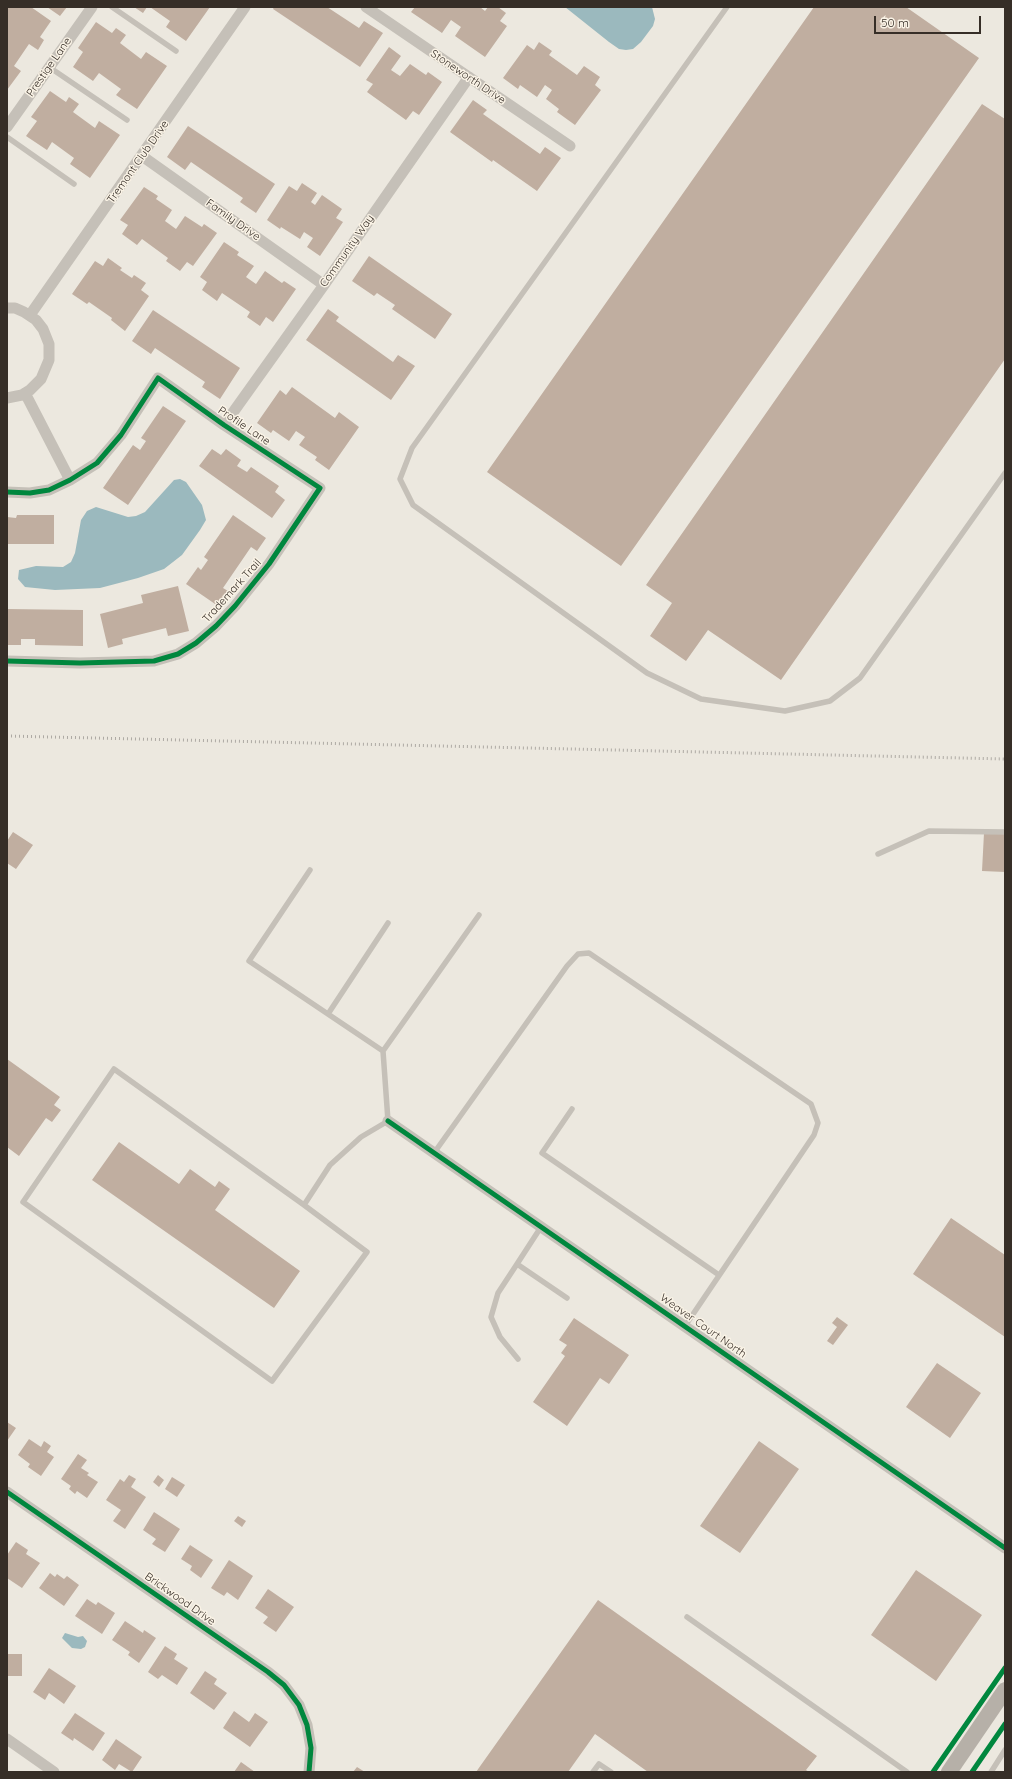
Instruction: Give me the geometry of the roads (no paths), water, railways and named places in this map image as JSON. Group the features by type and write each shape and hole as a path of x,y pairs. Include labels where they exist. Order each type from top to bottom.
{"street":[{"name":"Prestige Lane","path":"7,127 92,7"},
{"name":"Tremont Club Drive","path":"30,315 245,7"},
{"name":"Stoneworth Drive","path":"366,7 570,146"},
{"name":"Community Way","path":"224,425 469,77"},
{"name":"Family Drive","path":"142,156 324,285"},
{"path":"7,308 16,308 30,315 36,320 44,330 49,344 49,360 42,379 25,393 7,398"},
{"name":"Profile Lane","path":"70,480 97,463 110,450 158,378 224,425 320,488"},
{"path":"7,492 30,493 49,490 70,480 25,393"},
{"name":"Trademark Trail","path":"7,661 80,663 154,661 178,654 196,643 216,626 235,606 270,564 320,488"},
{"name":"Weaver Court North","path":"388,1121 542,1226 1005,1548"},
{"name":"Brickwood Drive","path":"7,1492 268,1672 284,1685 299,1705 307,1725 311,1748 309,1772"},
{"path":"953,1769 1005,1690"},
{"path":"7,1739 54,1772"}],"lane":[{"path":"112,7 176,51"},
{"path":"727,7 412,448 400,479 413,505 647,673 701,699 785,712 830,700 860,678 1005,473"},
{"path":"49,67 127,120"},
{"path":"7,137 74,184"},
{"path":"878,854 929,831 1005,832"},
{"path":"310,870 249,961 383,1051"},
{"path":"304,1205 330,1165 361,1137 388,1121 383,1051 480,916"},
{"path":"328,1014 388,924"},
{"path":"434,1153 567,966 578,954 589,953 811,1104 818,1123 814,1135 685,1326"},
{"path":"114,1070 304,1205 367,1252 272,1382 23,1202 114,1070"},
{"path":"572,1110 542,1153 719,1275"},
{"path":"518,1359 500,1337 492,1317 498,1293 542,1226"},
{"path":"517,1264 567,1298"},
{"path":"687,1617 907,1772"},
{"path":"991,1772 1005,1750"},
{"path":"593,1772 599,1764 611,1772"}],"water":[{"path":"565,7 652,7 655,19 653,26 641,42 633,49 626,50 619,49 609,42"},
{"path":"180,479 186,482 202,505 206,520 182,555 164,569 138,578 100,588 55,590 25,587 18,579 19,570 36,566 63,567 71,562 75,553 81,520 87,511 96,507 128,517 136,516 145,512 174,480"},
{"path":"65,1633 78,1637 83,1636 87,1641 85,1647 81,1649 72,1648 62,1638"}],"railway":[{"path":"7,736 1005,759"}]}
